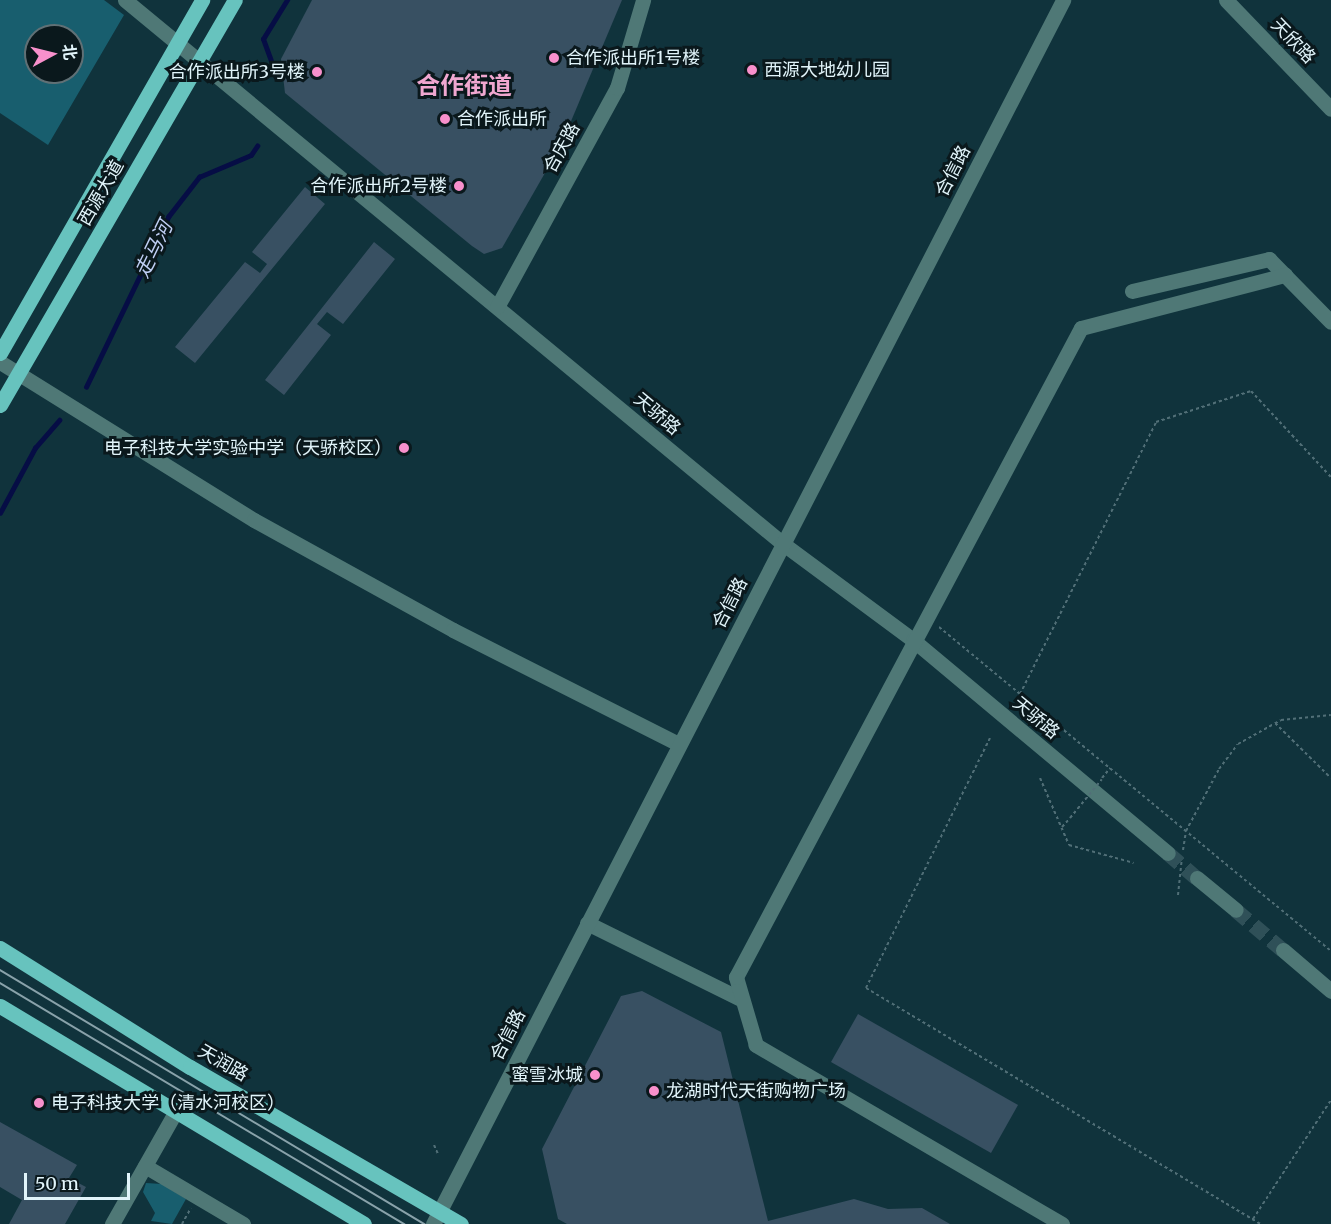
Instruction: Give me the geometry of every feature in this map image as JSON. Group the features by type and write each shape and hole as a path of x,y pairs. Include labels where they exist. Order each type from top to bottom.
{"main road":[{"name":"西源大道","path":"0,353 202,0"},
{"name":"西源大道","path":"0,405 235,0"},
{"name":"天润路","path":"0,948 436,1217 461,1224"},
{"path":"0,1006 364,1224"}],"street":[{"name":"天骄路","path":"125,0 201,60 782,543 913,640 1168,853"},
{"name":"合庆路","path":"497,307 616,88 643,0"},
{"name":"合信路","path":"436,1217 1063,0"},
{"name":"天欣路","path":"1226,0 1331,109"},
{"path":"1132,291 1269,259 1331,322"},
{"path":"1062,1224 756,1045 736,977 925,616 1081,328 1285,275"},
{"path":"0,362 17,376 286,537 453,630 679,744"},
{"path":"1197,878 1236,910"},
{"path":"587,923 741,999"},
{"path":"1283,950 1331,990"},
{"path":"112,1224 176,1111"},
{"path":"145,1166 243,1224"}],"path":[{"path":"1020,694 1156,422 1251,392 1331,477"},
{"path":"925,616 1331,951"},
{"path":"1178,895 1186,831 1219,769 1238,744 1275,723 1331,715"},
{"path":"1275,723 1331,778"},
{"path":"990,738 866,988 1261,1224"},
{"path":"1062,827 1110,768"},
{"path":"1040,778 1069,845 1134,862"},
{"path":"1253,1219 1331,1100"},
{"path":"434,1145 438,1154"},
{"path":"182,1224 191,1208 200,1213"}],"shaded area":[{"path":"0,0 104,0 124,15 84,83 84,24 24,24 24,84 84,84 48,145 0,113"},
{"path":"146,1183 162,1184 186,1199 172,1224 151,1221 155,1213 143,1192"}],"building":[{"name":"合作派出所","path":"312,0 622,0 561,145 502,248 484,254 472,246 285,93 281,59"},
{"path":"305,187 325,204 195,363 175,347 245,262 260,273 267,264 252,252"},
{"path":"374,242 395,259 343,324 327,312 317,324 331,335 284,395 265,380"},
{"name":"龙湖时代天街购物广场","path":"642,991 721,1032 768,1221 854,1199 888,1209 922,1208 950,1224 567,1224 558,1219 542,1149 621,996"},
{"path":"858,1014 1018,1105 991,1153 831,1062"},
{"path":"0,1122 77,1165 69,1178 86,1187 65,1224 9,1224 22,1200 0,1187"}],"waterway":[{"name":"走马河","path":"271,61 263,39 287,0"},
{"name":"走马河","path":"86,387 168,217 199,177 251,155 257,146"},
{"name":"走马河","path":"0,513 35,448 59,420"}],"tunnel":[{"path":"1168,853 1197,878"},
{"path":"1236,910 1283,950"}],"tram line":[{"path":"0,970 425,1224"},
{"path":"0,983 405,1224"}],"place":[{"name":"合作派出所1号楼","path":"554,58"},
{"name":"西源大地幼儿园","path":"752,70"},
{"name":"合作派出所3号楼","path":"317,72"},
{"name":"合作派出所","path":"445,119"},
{"name":"合作派出所2号楼","path":"459,186"},
{"name":"电子科技大学实验中学（天骄校区）","path":"404,448"},
{"name":"蜜雪冰城","path":"595,1075"},
{"name":"龙湖时代天街购物广场","path":"654,1091"},
{"name":"电子科技大学（清水河校区）","path":"39,1103"}],"district":[{"name":"合作街道","path":"464,86"}]}
